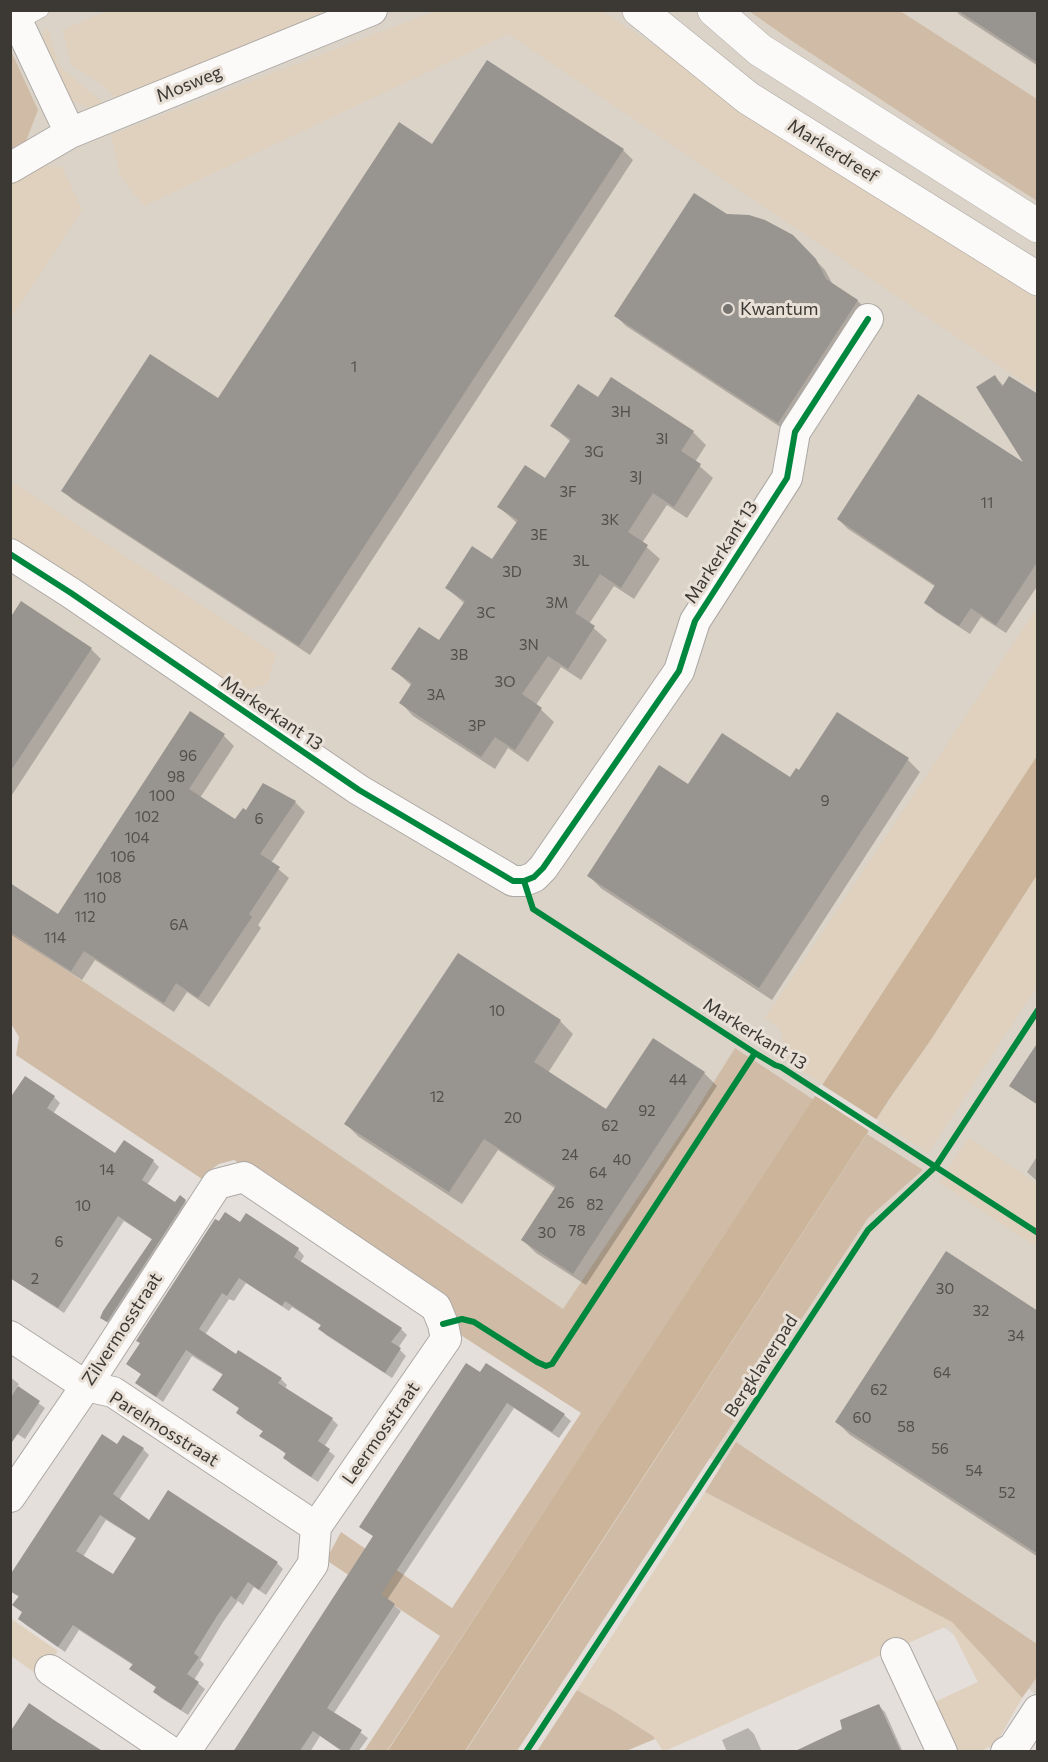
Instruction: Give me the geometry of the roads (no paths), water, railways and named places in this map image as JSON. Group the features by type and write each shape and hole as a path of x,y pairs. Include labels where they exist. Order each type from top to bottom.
{"main road":[{"name":"Markerdreef","path":"639,10 748,98 1038,279"},
{"path":"714,10 760,50 1038,226"}],"street":[{"name":"Mosweg","path":"10,168 70,133 372,10"},
{"path":"21,17 70,133"},
{"name":"Markerkant 13","path":"10,554 358,790 513,881 524,881 534,877 543,868 679,671 695,621 787,478 795,432 868,319"},
{"name":"Zilvermosstraat","path":"10,1497 86,1386 217,1184 244,1178"},
{"name":"Leermosstraat","path":"244,1178 436,1307 443,1324 446,1340 316,1527"},
{"name":"Parelmosstraat","path":"10,1336 86,1386 113,1392 316,1527"},
{"path":"185,1752 313,1564 316,1527"},
{"path":"896,1653 942,1752"},
{"path":"50,1670 171,1752"},
{"path":"1006,1752 1013,1748 1038,1710"}],"place":[{"name":"Kwantum","path":"728,309"}]}
